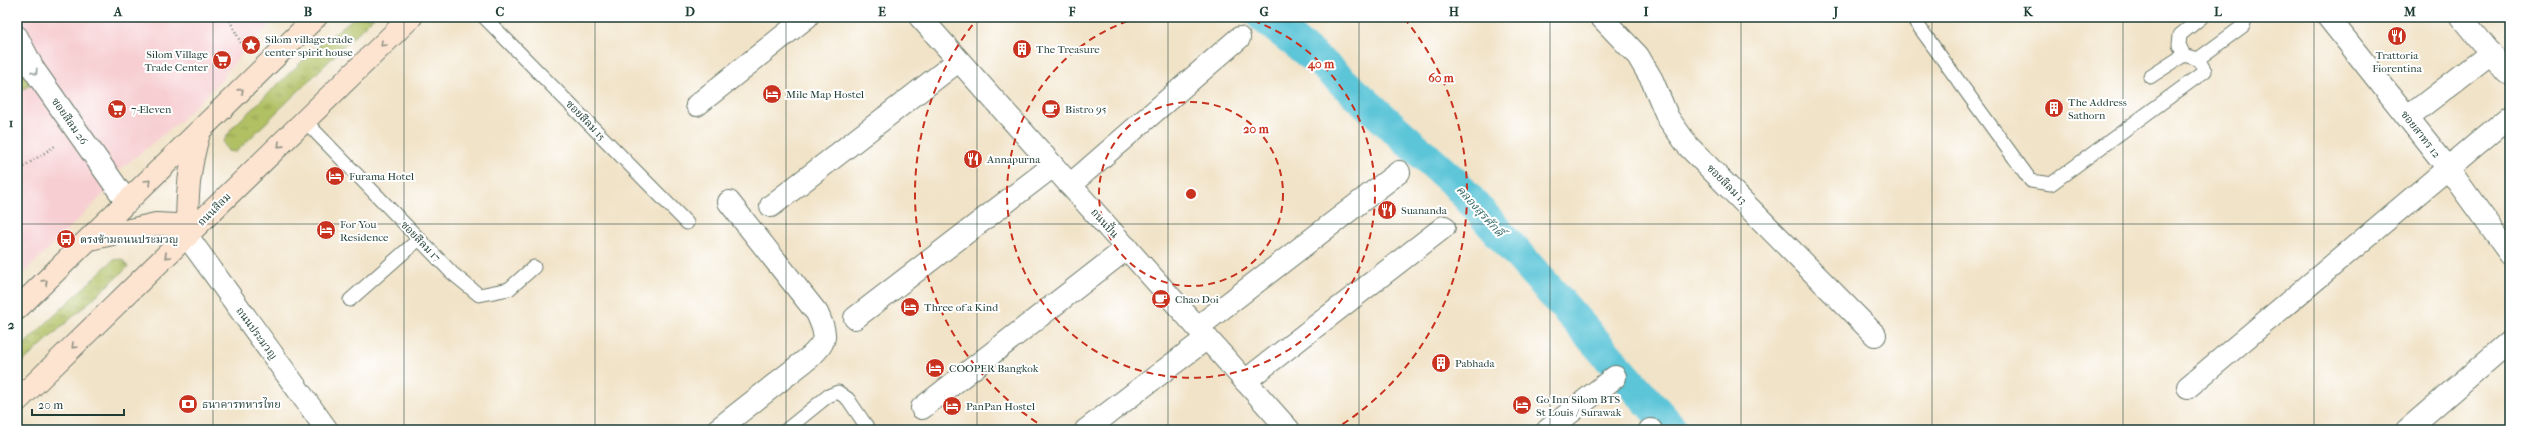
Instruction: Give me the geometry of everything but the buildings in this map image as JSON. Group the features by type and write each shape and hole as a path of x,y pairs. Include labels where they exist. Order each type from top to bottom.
{"main road":[{"path":"17,310 316,17"},
{"name":"ถนนสีลม","path":"17,401 411,17"},
{"path":"187,236 188,177 200,130"},
{"path":"90,239 156,224 176,225 187,236"}],"street":[{"path":"697,105 807,17"},
{"name":"ถนนปั้น","path":"920,17 1245,381 1282,427"},
{"name":"ซอยสีลม 13","path":"1601,17 1638,56 1652,80 1668,118 1688,146 1875,335"},
{"name":"ซอยสาทร 12","path":"2328,17 2447,167 2510,254"},
{"path":"2461,17 2507,73 2510,71"},
{"name":"ซอยสีลม 26","path":"17,37 34,70 127,202"},
{"path":"1070,185 1239,38"},
{"path":"2408,117 2491,53"},
{"path":"770,206 958,61"},
{"path":"2188,387 2447,167 2510,116"},
{"path":"855,318 1054,166"},
{"path":"1086,430 1399,172"},
{"path":"717,430 810,357 822,346 826,332 817,313 729,202"},
{"path":"1245,381 1444,227"},
{"name":"ถนนประมวญ","path":"187,236 327,430"},
{"path":"922,408 1127,248"},
{"path":"2407,430 2510,341"},
{"path":"1548,430 1615,376"}],"lane":[{"name":"ซอยสีลม 15","path":"484,17 687,223"},
{"path":"1912,17 2031,181 2051,184 2205,71 2198,59 2184,55 2179,45 2180,35 2202,17"},
{"path":"2198,59 2243,26 2246,17"},
{"path":"2150,77 2184,55"},
{"name":"ซอยสีลม 17","path":"305,121 452,273 479,295 509,289 534,267"},
{"path":"350,300 419,239"},
{"path":"786,430 828,396 838,392 848,398 869,430"}],"path":[{"path":"228,17 245,51"},
{"path":"17,171 77,131"}],"shaded area":[{"path":"17,17 277,17 224,74 225,76 179,122 113,175 17,27"},
{"path":"37,81 109,189 17,280 17,93"}],"green space":[{"path":"355,17 374,17 236,152 228,151 223,142 233,127 316,48"},
{"path":"17,59 30,85 17,93"},
{"path":"122,259 128,267 17,367 17,351 113,260"}],"waterway":[{"name":"คลองสุรศักดิ์","path":"1263,17 1325,66 1456,184 1673,430"}],"place":[{"name":"Trattoria Fiorentina","path":"2397,36"},
{"name":"Silom village trade center spirit house","path":"251,45"},
{"name":"The Treasure","path":"1022,49"},
{"name":"Silom Village Trade Center","path":"222,60"},
{"name":"Mile Map Hostel","path":"772,94"},
{"name":"The Address Sathorn","path":"2054,108"},
{"name":"7-Eleven","path":"117,109"},
{"name":"Bistro 95","path":"1051,109"},
{"name":"Annapurna","path":"973,159"},
{"name":"Furama Hotel","path":"335,176"},
{"name":"Suananda","path":"1387,210"},
{"name":"For You Residence","path":"326,230"},
{"name":"ตรงข้ามถนนประมวญ","path":"66,239"},
{"name":"Chao Doi","path":"1161,299"},
{"name":"Three of a Kind","path":"910,307"},
{"name":"Pabhada","path":"1441,363"},
{"name":"COOPER Bangkok","path":"935,368"},
{"name":"ธนาคารทหารไทย","path":"188,404"},
{"name":"Go Inn Silom BTS St Louis / Surawak","path":"1522,405"},
{"name":"PanPan Hostel","path":"952,406"}]}
